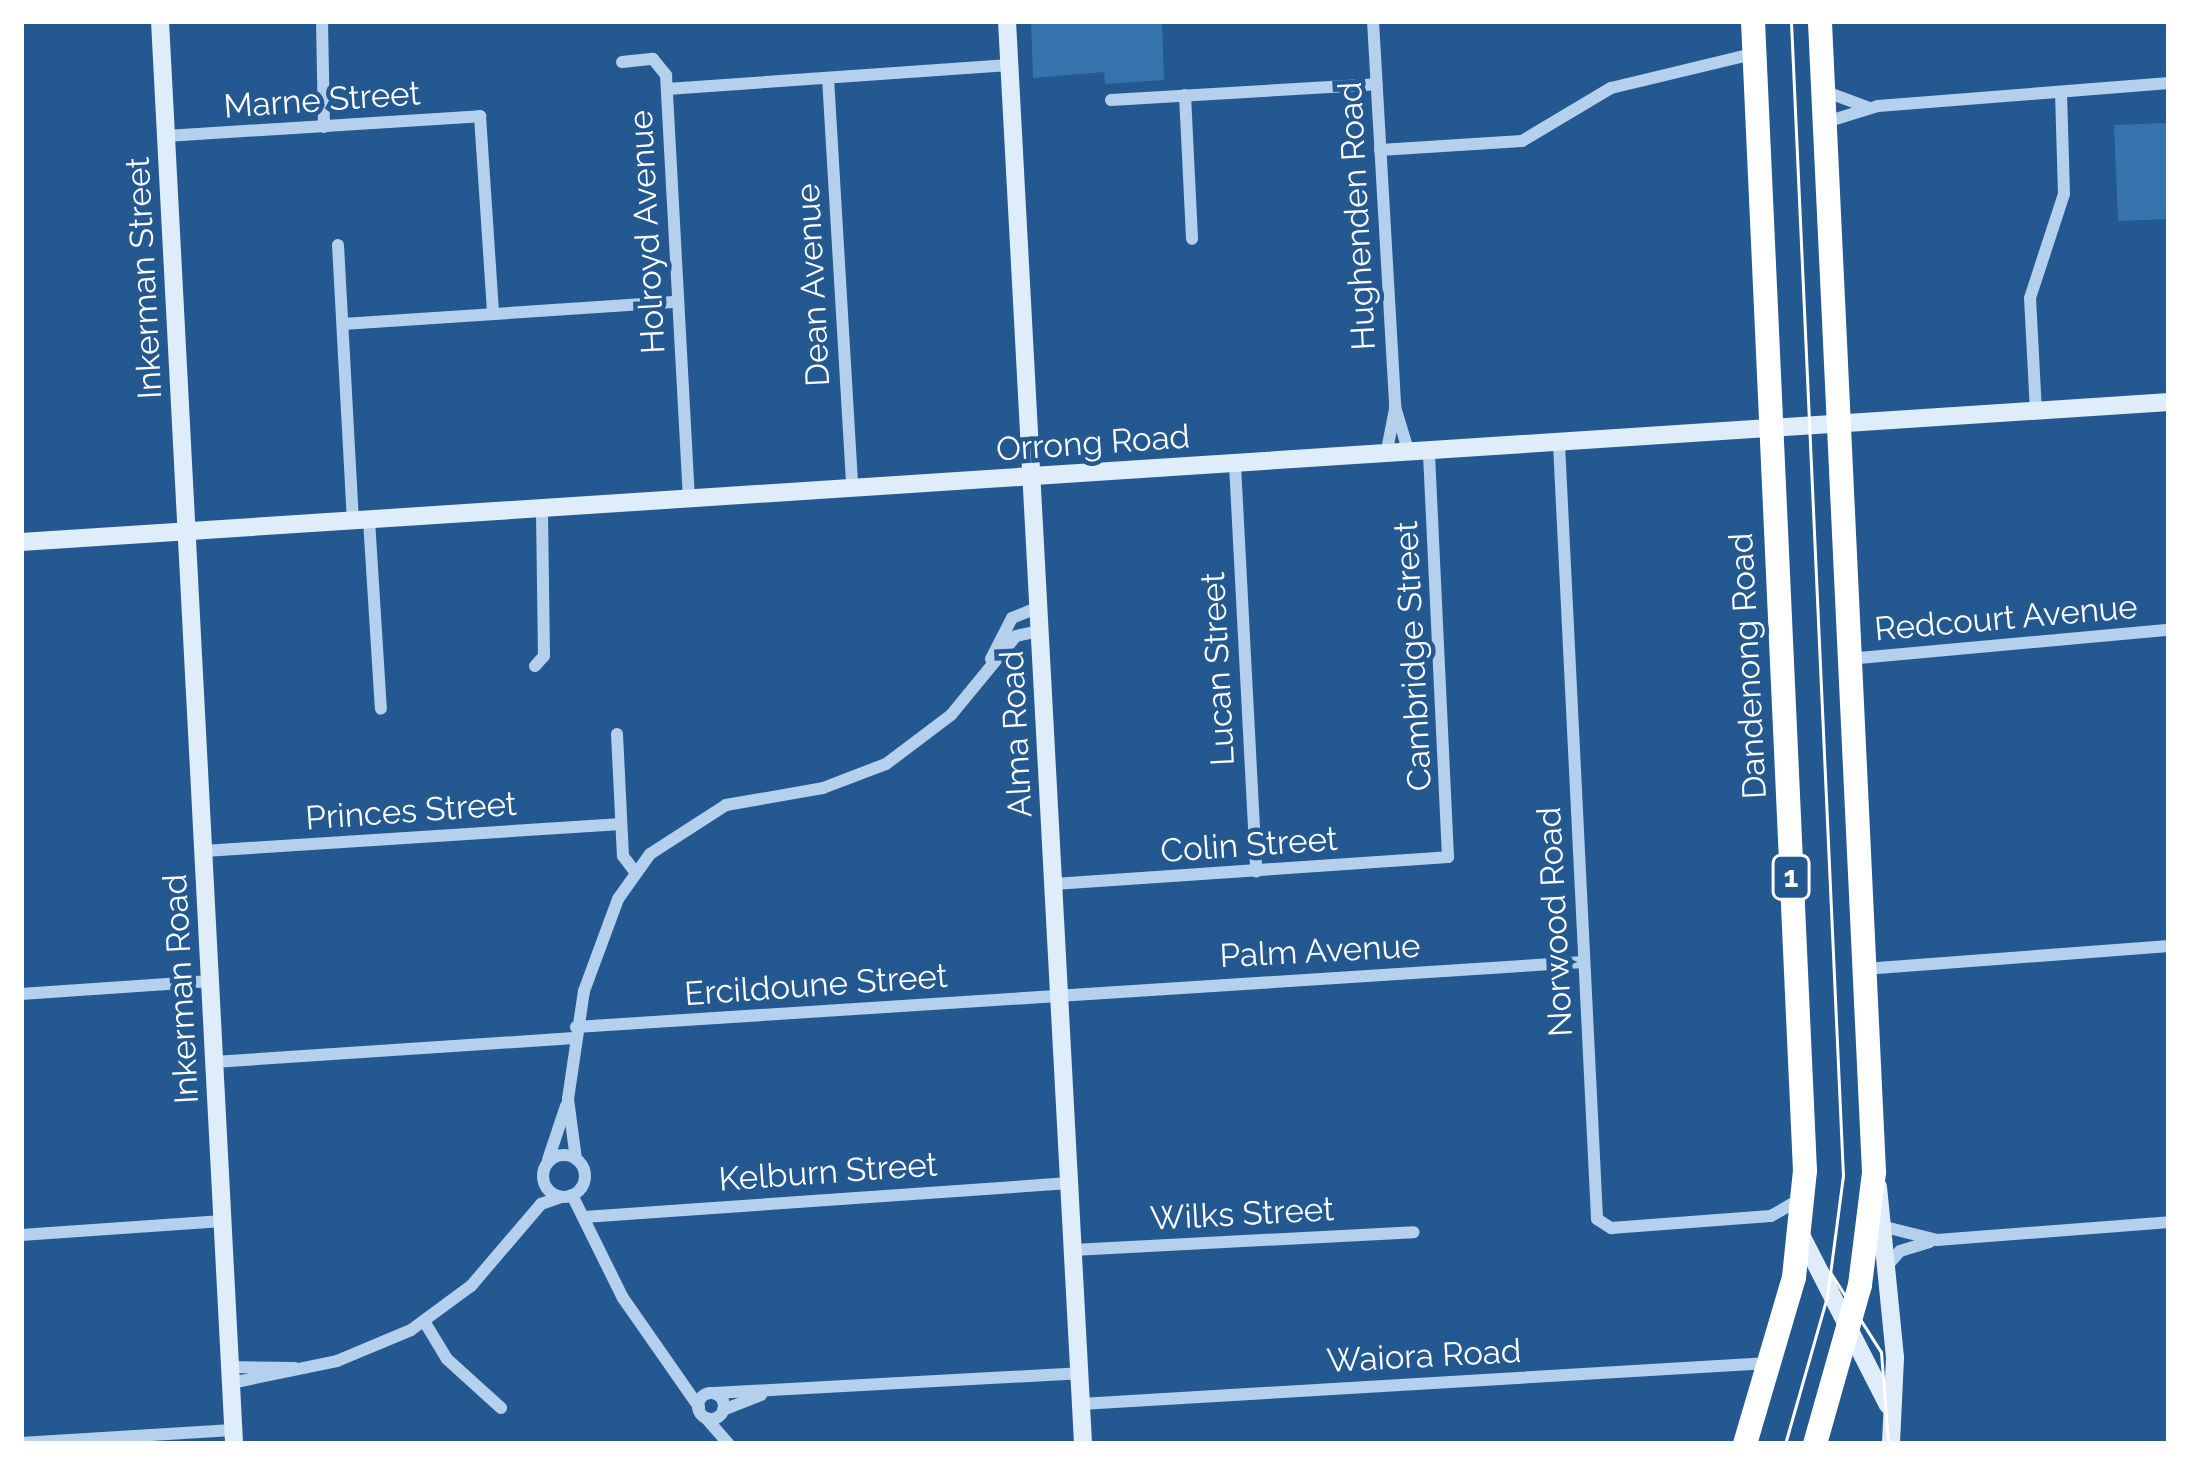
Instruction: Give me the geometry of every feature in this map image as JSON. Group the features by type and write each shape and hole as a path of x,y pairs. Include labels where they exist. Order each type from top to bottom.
{"highway":[{"name":"Dandenong Road","path":"1745,1444 1801,1234 1804,1196 1753,21"},
{"name":"1","path":"1815,1444 1848,1330 1869,1228 1873,1153 1820,21"}],"street":[{"name":"Inkerman Street","path":"160,21 188,532"},
{"path":"322,21 324,127"},
{"name":"Alma Road","path":"1007,21 1083,1444"},
{"name":"Hughenden Road","path":"1373,21 1395,407 1386,455"},
{"path":"1380,150 1522,141 1611,88 1755,54"},
{"path":"622,62 658,61 667,89"},
{"name":"Holroyd Avenue","path":"688,500 667,89 1009,65"},
{"name":"Dean Avenue","path":"829,78 852,488"},
{"path":"1825,122 1869,108 2169,83"},
{"path":"1111,100 1376,84"},
{"path":"1823,90 1869,108"},
{"path":"2036,412 2030,298 2064,194 2061,92"},
{"path":"1185,95 1192,238"},
{"name":"Marne Street","path":"166,136 480,116 493,314"},
{"path":"338,245 381,709"},
{"path":"343,324 677,302"},
{"name":"Orrong Road","path":"21,542 2169,402"},
{"name":"Hughenden Road","path":"1395,407 1419,453"},
{"name":"Norwood Road","path":"1559,444 1600,1223 1771,1216 1804,1196"},
{"name":"Cambridge Street","path":"1419,453 1448,857"},
{"name":"Lucan Street","path":"1234,465 1256,871"},
{"path":"535,666 544,656 542,509"},
{"name":"Inkerman Road","path":"188,532 233,1437"},
{"path":"987,671 1012,618 1039,607"},
{"path":"528,1218 568,1099 575,1033 597,950 635,872 664,840 712,811 823,788 886,764 935,730 1016,636 1040,631"},
{"name":"Redcourt Avenue","path":"1848,659 2169,631"},
{"path":"617,734 624,861 635,872"},
{"name":"Princes Street","path":"204,851 621,824"},
{"name":"Colin Street","path":"1054,884 1448,857"},
{"path":"1863,969 2169,946"},
{"name":"Palm Avenue","path":"1059,994 1584,962"},
{"path":"21,994 211,981"},
{"name":"Ercildoune Street","path":"214,1062 1059,994"},
{"path":"568,1099 587,1216 623,1298 702,1413 729,1444"},
{"path":"1873,1153 1885,1227 1885,1279 1895,1358 1891,1444"},
{"path":"545,1171 557,1156 576,1159"},
{"path":"545,1171 587,1216"},
{"path":"231,1375 303,1369 363,1352 424,1321 471,1286 528,1218 566,1196 584,1179"},
{"name":"Kelburn Street","path":"587,1216 1069,1183"},
{"path":"1771,1216 1801,1234 1890,1415"},
{"path":"21,1235 223,1221"},
{"path":"1885,1279 1900,1251 1937,1240 2169,1222"},
{"path":"1885,1227 1937,1240"},
{"name":"Wilks Street","path":"1073,1250 1414,1232"},
{"path":"424,1321 447,1359 501,1408"},
{"name":"Waiora Road","path":"1081,1404 1769,1363"},
{"path":"670,1365 711,1394 723,1412 729,1444"},
{"path":"711,1394 1079,1372"},
{"path":"702,1413 711,1394"},
{"path":"702,1413 723,1412 763,1394"},
{"path":"21,1443 233,1437"}],"shaded area":[{"path":"1031,21 1162,21 1164,80 1105,84 1104,72 1033,78"},
{"path":"2166,123 2169,219 2118,221 2114,125"}],"tram line":[{"path":"1785,1444 1827,1297 1843,1176 1791,21"},
{"path":"1830,1272 1881,1352 1888,1444"}]}
